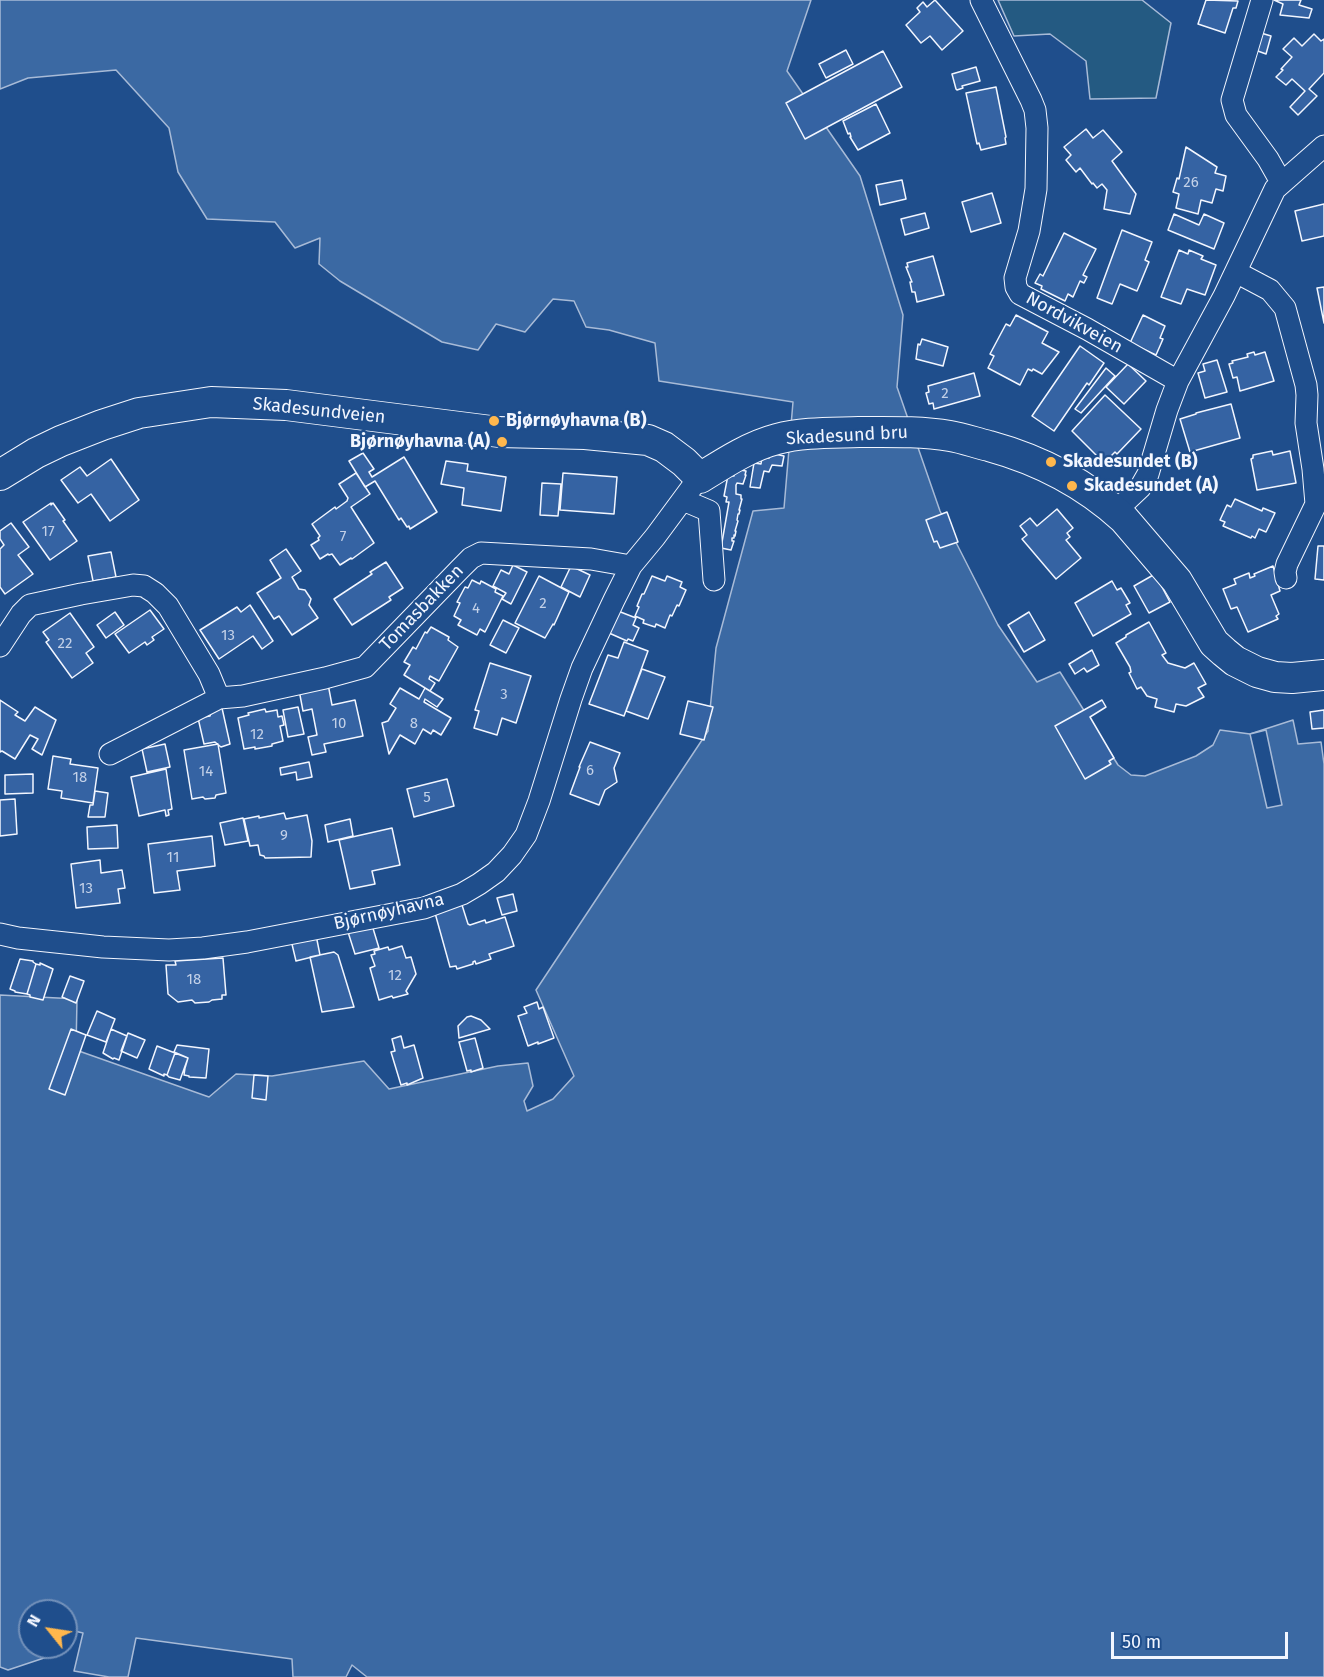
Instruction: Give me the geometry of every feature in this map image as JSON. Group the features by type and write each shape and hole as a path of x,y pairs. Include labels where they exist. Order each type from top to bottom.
{"street":[{"name":"Nordvikveien","path":"981,0 1035,110 1036,189 1015,278 1016,287 1020,294 1096,333 1178,381"},
{"path":"1262,0 1232,100 1236,115 1268,159 1281,182"},
{"path":"1114,510 1140,488 1148,474 1178,381 1236,272 1271,197 1281,182 1324,146"},
{"path":"1236,272 1270,290 1285,308 1306,385 1306,423 1316,504 1287,564 1286,578"},
{"name":"Skadesundveien","path":"0,475 36,453 102,425 139,413 211,402 286,405 499,432 585,434 648,440 664,447 684,462 697,483"},
{"name":"Skadesund bru","path":"697,483 755,447 792,436 849,432 910,432 953,436 992,447 1031,459 1070,478 1114,510 1128,523 1177,581 1214,643 1235,661 1257,672 1275,677 1324,675"},
{"path":"697,483 709,511 714,580"},
{"name":"Bjørnøyhavna","path":"0,934 103,947 169,950 203,948 247,942 424,908 462,894 479,884 496,872 526,836 582,668 631,566 697,483"},
{"name":"Tomasbakken","path":"110,754 219,698 243,696 365,667 471,558 481,553 591,559 631,566"},
{"path":"0,646 21,614 30,605 134,585 144,586 168,606 209,674 219,698"}],"shaded area":[{"path":"0,0 811,0 787,71 860,176 903,315 897,387 940,511 998,625 1037,682 1060,672 1118,765 1131,775 1145,776 1196,756 1213,745 1220,730 1250,734 1293,720 1298,744 1321,742 1324,764 1324,1677 367,1677 352,1665 346,1677 293,1677 292,1659 136,1638 128,1677 109,1677 74,1671 83,1633 78,1632 78,1599 18,1599 18,1659 41,1659 8,1670 0,1667 0,995 77,999 76,1050 209,1097 236,1074 272,1076 364,1061 389,1089 498,1066 528,1063 533,1086 524,1101 527,1111 553,1099 574,1076 536,990 708,731 716,648 753,511 784,508 793,402 659,381 655,343 609,330 586,327 574,301 553,299 525,332 496,324 478,350 442,342 340,281 319,264 320,238 295,248 275,222 207,219 178,172 169,128 116,70 28,78 0,89"},
{"path":"998,0 1142,0 1171,23 1156,98 1090,99 1086,61 1050,34 1014,36"}],"pier":[{"path":"1266,730 1282,805 1267,808 1250,734"}],"building":[{"path":"935,0 963,31 942,50 930,36 921,43 906,25 920,12 917,8 923,2 927,7"},
{"path":"1206,0 1238,1 1236,8 1233,8 1225,33 1198,24"},
{"path":"1274,0 1301,0 1299,5 1312,9 1309,18 1280,15 1283,4"},
{"path":"1261,33 1271,36 1266,54 1255,50"},
{"path":"1314,34 1321,41 1324,39 1324,73 1309,89 1317,96 1298,115 1290,107 1305,91 1292,79 1286,85 1276,77 1292,57 1283,49 1294,38 1302,46"},
{"path":"846,50 853,64 826,78 819,64"},
{"path":"883,51 902,87 805,139 786,103"},
{"path":"976,67 980,81 962,86 963,88 957,90 952,74"},
{"path":"996,87 1006,144 981,150 979,143 977,144 966,93"},
{"path":"876,104 890,133 858,150 843,121"},
{"path":"1086,129 1093,138 1103,130 1122,152 1112,161 1136,194 1130,214 1104,209 1107,190 1102,184 1097,188 1080,168 1076,172 1066,160 1071,155 1064,147"},
{"path":"1186,147 1217,167 1215,173 1226,176 1223,191 1216,189 1212,203 1201,200 1198,214 1176,208 1179,194 1173,192 1177,178 1179,179"},
{"path":"902,180 906,199 880,205 876,185"},
{"path":"992,193 1001,223 971,232 962,202"},
{"path":"1324,204 1324,236 1302,241 1295,211"},
{"path":"925,213 929,228 905,235 901,219"},
{"path":"1174,214 1199,225 1204,214 1224,223 1214,249 1168,230"},
{"path":"1122,230 1152,242 1145,260 1149,262 1137,291 1120,284 1112,304 1097,298"},
{"path":"1064,233 1096,249 1083,275 1087,277 1084,283 1080,281 1073,297 1068,294 1065,301 1041,289 1042,286 1035,283 1040,274 1043,276"},
{"path":"1179,250 1188,254 1189,250 1203,256 1201,259 1216,265 1205,295 1187,289 1181,304 1161,297"},
{"path":"933,256 944,295 917,302 915,292 912,292 907,263"},
{"path":"1324,287 1324,323 1317,288"},
{"path":"1016,315 1048,332 1042,343 1059,352 1042,374 1028,369 1020,385 988,368 994,356 990,354 1006,324 1010,326"},
{"path":"1143,315 1165,326 1160,338 1163,339 1156,355 1130,343"},
{"path":"922,339 948,347 943,366 916,359 918,344 920,345"},
{"path":"1080,346 1104,363 1089,385 1087,383 1054,431 1032,416"},
{"path":"1254,352 1255,355 1265,352 1274,381 1240,391 1237,377 1233,378 1229,364 1248,357 1247,354"},
{"path":"1217,360 1227,392 1205,398 1198,373 1205,371 1203,364"},
{"path":"1128,364 1146,381 1124,404 1106,387"},
{"path":"1106,368 1115,376 1081,413 1075,409"},
{"path":"974,373 980,396 934,409 933,403 929,404 926,393 929,392 928,386"},
{"path":"1105,395 1141,429 1117,454 1115,452 1107,460 1101,460 1072,431"},
{"path":"1231,404 1240,438 1190,452 1180,419"},
{"path":"1272,451 1273,455 1290,451 1296,483 1257,490 1251,459 1253,455"},
{"path":"363,453 374,469 369,472 372,477 404,457 437,512 410,529 409,526 407,527 401,518 399,520 375,481 365,487 349,461"},
{"path":"770,453 784,456 782,466 772,465 769,472 764,471 760,488 750,487 754,463 761,464 762,457 769,458"},
{"path":"111,459 139,500 110,521 91,494 78,503 61,480 80,467 87,476"},
{"path":"446,461 468,464 467,471 506,477 501,511 462,505 464,488 441,484"},
{"path":"735,469 746,471 746,475 743,484 737,483 736,485 736,494 741,495 742,499 731,550 721,548 729,502 726,502 727,497 724,496 728,475 734,476"},
{"path":"356,473 370,494 351,507 374,543 340,565 332,554 320,559 311,545 319,540 320,536 312,524 347,501 348,498 339,484"},
{"path":"563,473 617,477 614,514 560,510"},
{"path":"542,483 561,484 558,516 540,515"},
{"path":"1235,499 1262,511 1263,508 1275,513 1266,532 1259,529 1255,538 1252,536 1251,538 1223,526 1225,522 1220,520 1227,505 1231,507"},
{"path":"51,503 65,520 63,521 77,541 50,560 23,522"},
{"path":"1057,509 1073,528 1067,533 1070,537 1066,540 1081,558 1056,579 1022,539 1027,535 1020,526 1030,518 1037,526"},
{"path":"947,512 958,542 940,548 937,541 934,542 926,520"},
{"path":"11,523 29,547 18,555 33,574 5,594 0,587 0,549 4,545 0,539 0,531"},
{"path":"1318,546 1324,546 1324,580 1315,579"},
{"path":"286,549 301,571 292,577 299,589 305,590 311,599 309,605 318,618 292,635 279,616 274,619 257,593 281,578 270,560"},
{"path":"111,552 116,577 93,581 88,556"},
{"path":"386,562 403,588 389,597 391,600 352,625 334,599"},
{"path":"513,565 527,572 511,604 502,599 506,593 493,586 501,570 509,574"},
{"path":"571,566 590,575 580,597 561,587"},
{"path":"1273,566 1280,591 1271,595 1279,614 1276,616 1278,619 1248,632 1237,607 1231,609 1223,589 1236,584 1234,579 1249,573 1250,578"},
{"path":"1155,574 1170,602 1149,613 1134,586"},
{"path":"539,576 569,592 554,625 545,638 515,623"},
{"path":"652,576 665,581 667,576 682,582 680,587 686,590 679,606 677,605 672,616 670,615 665,628 656,624 655,627 643,623 644,620 635,616 642,594"},
{"path":"472,580 480,584 481,581 496,589 495,592 503,596 485,632 480,629 477,635 458,625 461,620 454,616 460,603 457,602 465,587 468,588"},
{"path":"1112,581 1117,590 1121,588 1130,603 1126,605 1131,614 1093,636 1075,603"},
{"path":"250,605 273,641 262,649 253,636 219,659 200,630 237,607 241,612"},
{"path":"150,610 164,629 152,637 154,640 147,645 145,642 129,653 115,634"},
{"path":"618,611 636,618 633,625 639,628 633,641 628,639 627,641 609,633"},
{"path":"115,612 124,625 106,638 97,625"},
{"path":"1029,612 1045,640 1024,652 1008,625"},
{"path":"70,613 94,647 86,653 93,663 72,678 46,642 49,640 43,632"},
{"path":"503,620 519,628 506,653 490,645"},
{"path":"1149,622 1166,653 1162,655 1168,663 1185,668 1194,663 1206,684 1198,688 1204,697 1186,706 1176,704 1174,712 1155,707 1157,699 1147,696 1141,687 1137,689 1129,673 1131,672 1130,667 1116,643"},
{"path":"431,627 449,637 448,640 458,647 439,681 430,676 429,679 435,683 430,691 404,675 410,665 404,662 413,647 416,649 425,632 427,633"},
{"path":"624,642 648,651 624,716 589,704 608,655 618,658"},
{"path":"1092,650 1099,665 1087,672 1084,668 1075,674 1069,664"},
{"path":"490,663 531,676 516,723 502,718 497,735 474,728 479,711 475,710"},
{"path":"642,669 665,677 648,719 626,711"},
{"path":"328,684 332,705 355,700 363,736 324,744 326,752 312,755 308,737 317,735 312,709 303,711 299,690"},
{"path":"400,688 419,699 425,688 443,699 437,707 425,699 424,702 451,718 441,735 433,730 431,734 423,729 415,744 400,735 389,754 382,723 388,721 396,708 390,704"},
{"path":"0,700 18,712 15,715 25,721 35,707 56,720 42,755 32,749 38,739 30,735 15,759 0,752"},
{"path":"1102,700 1106,707 1090,717 1114,758 1109,761 1111,764 1085,779 1055,726"},
{"path":"688,701 713,707 704,740 680,734"},
{"path":"298,707 304,734 288,737 283,710"},
{"path":"222,708 230,744 221,747 215,742 204,744 198,718 210,716 212,710"},
{"path":"265,709 266,712 277,710 278,717 282,716 284,725 280,726 283,741 272,744 272,746 244,749 238,718"},
{"path":"1324,710 1324,728 1312,729 1310,712"},
{"path":"590,742 620,753 614,768 617,782 605,790 599,805 570,794"},
{"path":"165,744 170,767 147,772 142,749"},
{"path":"218,744 226,793 216,795 215,798 192,799 184,750"},
{"path":"53,756 71,759 70,764 98,768 93,803 61,798 62,791 48,789"},
{"path":"309,762 312,777 297,780 296,772 281,775 280,768"},
{"path":"166,769 172,809 168,810 169,815 166,816 165,810 139,816 131,777"},
{"path":"33,774 33,793 5,794 5,775"},
{"path":"447,779 454,806 414,817 407,789"},
{"path":"95,791 108,793 105,817 88,817"},
{"path":"15,799 17,834 0,836 0,800"},
{"path":"284,813 286,819 307,815 312,841 311,857 265,858 260,855 258,845 250,846 244,819"},
{"path":"243,818 248,841 225,845 220,823"},
{"path":"350,819 353,836 328,842 325,825"},
{"path":"117,825 118,848 88,849 87,827"},
{"path":"392,828 400,865 372,871 375,884 350,889 339,840"},
{"path":"212,836 215,866 177,871 180,890 154,893 148,844"},
{"path":"100,860 101,873 122,870 125,888 118,889 120,903 76,908 71,864"},
{"path":"513,894 517,911 502,915 497,898"},
{"path":"462,905 470,925 505,917 514,946 489,954 491,959 476,964 475,961 473,964 457,969 456,966 450,967 435,913"},
{"path":"372,925 379,948 355,954 348,932"},
{"path":"316,935 320,955 296,961 291,940"},
{"path":"402,946 406,958 411,957 416,974 406,991 408,994 379,1000 370,968 375,966 371,955 375,954 374,951"},
{"path":"334,952 338,955 354,1007 322,1012 310,957"},
{"path":"223,958 226,995 222,995 222,999 195,1003 192,1000 178,1002 168,994 166,965 176,965 175,961"},
{"path":"20,959 33,961 36,964 27,994 10,989"},
{"path":"40,963 53,969 43,1000 27,994 36,964 40,965"},
{"path":"70,976 84,981 76,1003 62,997"},
{"path":"537,1002 539,1009 543,1007 554,1038 528,1046 518,1016 527,1013 524,1007"},
{"path":"97,1011 115,1019 106,1042 87,1035"},
{"path":"471,1016 481,1020 490,1029 459,1038 458,1026"},
{"path":"71,1029 86,1035 65,1095 49,1089"},
{"path":"111,1029 127,1036 119,1060 103,1053"},
{"path":"128,1033 145,1040 137,1058 121,1051"},
{"path":"401,1036 404,1048 414,1045 423,1078 407,1085 407,1083 401,1085 391,1052 395,1051 392,1039"},
{"path":"475,1038 483,1068 471,1072 471,1070 467,1071 459,1042"},
{"path":"177,1045 209,1049 206,1078 184,1075 188,1058 174,1052"},
{"path":"157,1046 175,1053 167,1075 164,1074 164,1076 149,1069"},
{"path":"175,1053 188,1058 180,1080 167,1075"},
{"path":"254,1075 268,1076 266,1100 252,1098"}],"place":[{"name":"Bjørnøyhavna (B)","path":"494,421"},
{"name":"Bjørnøyhavna (A)","path":"502,442"},
{"name":"Skadesundet (B)","path":"1051,462"},
{"name":"Skadesundet (A)","path":"1072,486"}]}
